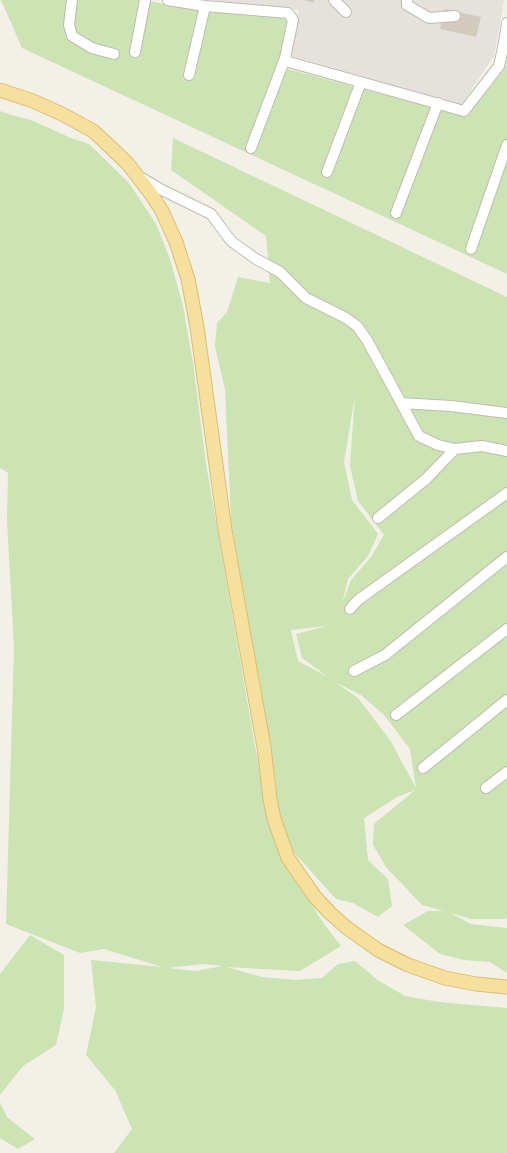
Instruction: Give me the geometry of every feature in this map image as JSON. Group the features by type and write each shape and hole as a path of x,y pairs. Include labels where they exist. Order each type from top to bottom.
{"main road":[{"path":"0,90 19,95 47,106 92,131 115,151 138,176 162,211 176,242 188,280 197,327 225,530 264,747 270,799 274,819 288,858 315,897 330,913 347,928 378,950 408,965 445,978 476,984 507,987"}],"street":[{"path":"72,0 69,25 72,36 92,48 114,54"},
{"path":"135,52 145,0"},
{"path":"168,0 205,6 288,13 293,20 285,58 251,148"},
{"path":"334,0 346,12"},
{"path":"407,0 407,6 429,18 454,16"},
{"path":"189,75 205,6"},
{"path":"285,58 289,62 464,110 499,66 506,46 507,23"},
{"path":"327,172 361,82"},
{"path":"396,213 438,103"},
{"path":"471,249 507,145"},
{"path":"138,176 160,189 211,214 231,241 256,259 280,272 306,298 346,318 357,326 367,340 418,436 438,445 455,448 482,446 507,451"},
{"path":"401,403 451,406 507,413"},
{"path":"378,518 426,479 455,448"},
{"path":"350,609 358,600 507,493"},
{"path":"354,671 385,655 507,557"},
{"path":"396,715 507,629"},
{"path":"423,768 507,700"},
{"path":"486,788 507,772"}],"shaded area":[{"path":"208,0 504,0 494,56 461,105 289,55 299,10"}],"green space":[{"path":"1,0 142,0 193,9 287,19 281,67 467,117 506,67 507,58 507,274 22,48"},
{"path":"0,111 31,120 71,138 89,144 129,183 156,224 170,259 183,306 193,363 206,464 263,792 293,876 324,924 341,946 300,971 227,967 262,977 296,980 322,978 338,964 355,961 379,981 405,996 439,1002 507,1008 507,1153 114,1153 132,1129 115,1090 86,1055 96,1007 91,960 162,967 104,949 80,953 6,924 14,647 7,521 8,473 0,468","holes":["203,964 222,966 196,971 168,968"]},
{"path":"173,138 507,297 507,916 505,919 471,919 450,913 471,924 507,928 507,973 490,962 464,960 440,954 403,925 428,911 444,911 422,905 386,867 373,845 374,824 415,790 397,797 364,818 368,860 388,879 392,906 378,917 353,903 336,899 288,846 279,814 275,777 231,520 225,389 215,347 217,323 227,312 238,277 270,283 266,236 171,170","holes":["355,395 350,466 358,501 384,535 371,557 351,580 342,604 348,579 368,556 378,534 352,500 344,462","327,626 296,634 302,658 328,677 298,661 291,630","335,682 361,695 384,715 410,749 416,788 390,740 358,698"]},
{"path":"30,935 64,955 64,1009 56,1045 23,1066 0,1095 0,974"},
{"path":"0,1102 7,1117 35,1139 18,1149 0,1138"}],"building":[{"path":"303,0 314,0 314,3"},
{"path":"444,9 481,17 476,37 440,29"}]}
